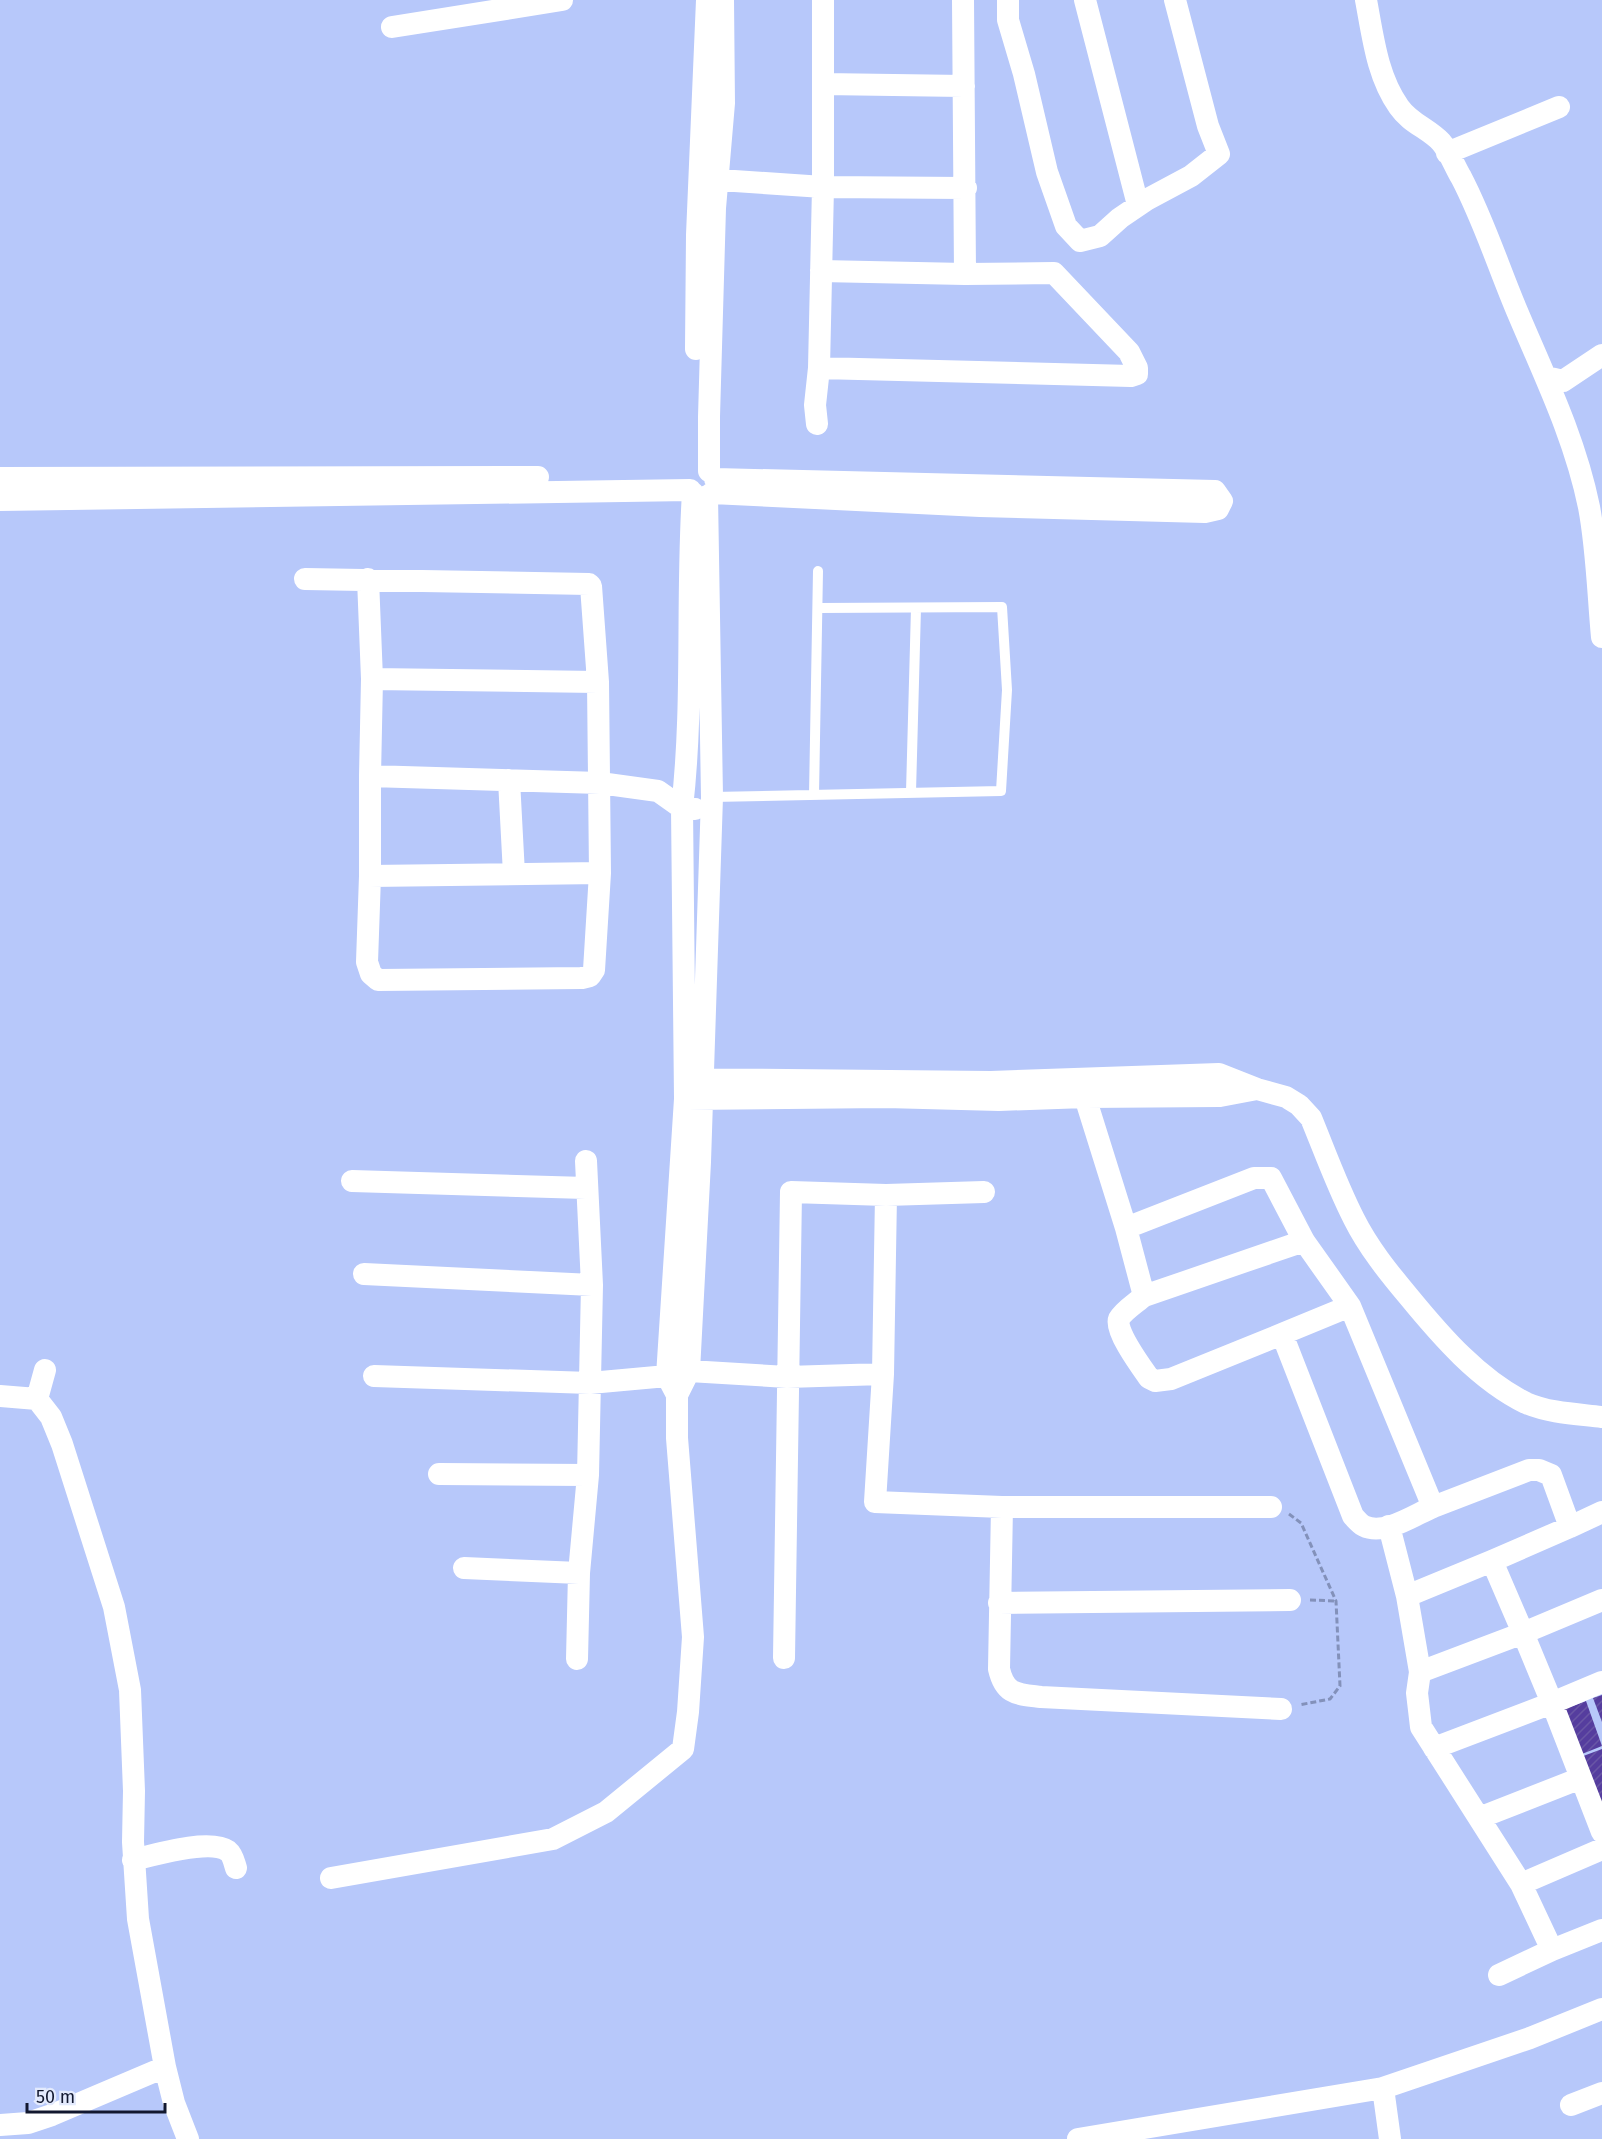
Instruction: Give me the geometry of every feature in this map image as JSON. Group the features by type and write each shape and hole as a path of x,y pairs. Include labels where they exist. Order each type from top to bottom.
{"street":[{"path":"392,27 562,0"},
{"path":"707,0 709,179"},
{"path":"693,1089 702,1066 712,803 701,484 697,235 724,103 723,0"},
{"path":"817,424 815,405 819,368 823,187 823,0"},
{"path":"963,0 966,188 964,274"},
{"path":"1008,0 1008,20 1024,74 1047,172 1066,226 1080,242 1100,236 1120,218 1191,176 1219,154 1208,126 1175,0"},
{"path":"1085,0 1138,206"},
{"path":"1366,0 1378,63 1387,86 1400,108 1416,125 1441,142 1483,221 1574,453 1589,507 1593,533 1602,637"},
{"path":"823,84 964,86"},
{"path":"1447,153 1559,107"},
{"path":"709,179 823,187 966,188"},
{"path":"819,368 1131,376 1137,374 1137,368 1129,352 1054,273 821,271"},
{"path":"1546,378 1563,381 1602,355"},
{"path":"0,478 701,484 1215,491 1222,501 1218,509 1205,512 980,506 701,484 0,500"},
{"path":"331,1878 553,1839 606,1812 684,1749 693,1638 677,1438 693,1089 682,808 687,766 690,537 701,484"},
{"path":"305,579 368,579 589,584 591,586 598,682 600,873 594,970 590,976 582,978 378,980 371,974 367,962 372,679 368,579"},
{"path":"372,679 598,682"},
{"path":"658,790 687,766 710,765"},
{"path":"370,776 600,783 658,790 682,808 712,803"},
{"path":"509,780 514,874"},
{"path":"370,876 600,873"},
{"path":"693,1089 1219,1074 1257,1089 1286,1097 1299,1105 1311,1118 1354,1219 1368,1244 1428,1319 1462,1356 1492,1380 1527,1403 1564,1413 1602,1417"},
{"path":"693,1089 999,1100 1220,1096 1257,1089"},
{"path":"1085,1097 1126,1228 1143,1296"},
{"path":"577,1659 579,1573 588,1475 592,1285 586,1161"},
{"path":"1126,1228 1254,1178 1271,1178 1304,1241 1350,1306 1433,1507"},
{"path":"352,1181 586,1188"},
{"path":"784,1658 791,1192 886,1195 984,1192"},
{"path":"886,1195 883,1374 875,1502 1002,1507 1271,1507"},
{"path":"1304,1241 1143,1296 1119,1318 1120,1333 1149,1378 1155,1382 1171,1379 1350,1306"},
{"path":"364,1274 592,1285"},
{"path":"1282,1334 1353,1516 1363,1526 1374,1529 1389,1526 1519,1473 1539,1470 1551,1475 1570,1527"},
{"path":"37,1399 45,1370"},
{"path":"374,1376 590,1383 883,1374"},
{"path":"0,1396 37,1399 51,1417 65,1453 114,1607 130,1690 134,1791 133,1860 138,1919 165,2067 174,2103 188,2139"},
{"path":"439,1474 588,1475"},
{"path":"1002,1507 999,1669 1002,1682 1008,1690 1018,1694 1113,1702 1281,1709"},
{"path":"1407,1596 1492,1562 1602,1512"},
{"path":"1389,1526 1407,1596 1420,1672 1417,1693 1421,1727 1521,1884 1552,1950"},
{"path":"1492,1562 1523,1633 1602,1832"},
{"path":"464,1568 579,1573"},
{"path":"999,1603 1290,1600"},
{"path":"1420,1672 1602,1600"},
{"path":"1434,1748 1602,1682"},
{"path":"1479,1818 1581,1778"},
{"path":"133,1860 185,1849 217,1846 226,1849 232,1855 236,1868"},
{"path":"1521,1884 1602,1849"},
{"path":"1499,1975 1602,1930"},
{"path":"1078,2139 1383,2088 1530,2038 1602,2009"},
{"path":"0,2125 28,2123 52,2115 165,2067"},
{"path":"1383,2088 1390,2139"},
{"path":"1570,2105 1602,2093"}],"lane":[{"path":"814,795 818,571"},
{"path":"712,803 814,795 1001,790 1007,690 1002,607 819,608"},
{"path":"911,792 916,608"}],"path":[{"path":"1281,1709 1330,1699 1340,1686 1336,1601 1301,1523"},
{"path":"1290,1600 1336,1601"}],"building":[{"path":"1602,1695 1602,1722 1593,1698"},
{"path":"1586,1701 1602,1746 1577,1756 1559,1711"},
{"path":"1602,1749 1602,1818 1578,1758"}]}
